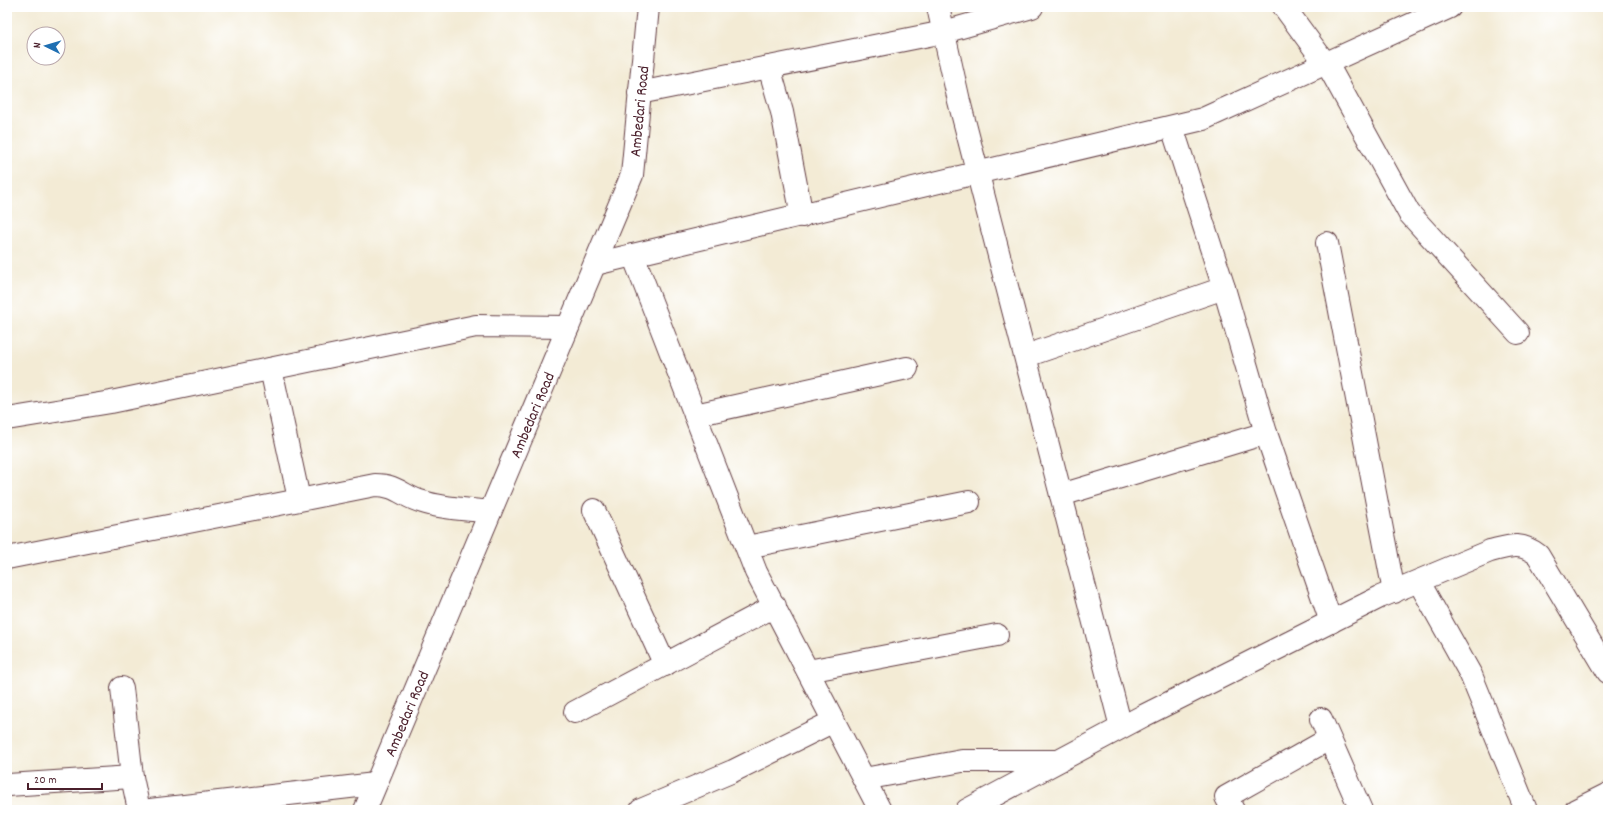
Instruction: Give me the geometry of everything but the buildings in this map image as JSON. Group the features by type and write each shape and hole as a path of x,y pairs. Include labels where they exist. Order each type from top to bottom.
{"street":[{"name":"Ambedari Road","path":"365,810 632,176 648,7"},
{"path":"938,7 959,101 1121,727"},
{"path":"640,93 944,32 1032,7"},
{"path":"1284,7 1325,63 1409,213 1518,333"},
{"path":"595,264 802,216 1203,119 1450,7"},
{"path":"769,67 782,112 802,216"},
{"path":"1172,127 1224,288 1266,434 1331,622"},
{"path":"1326,242 1394,592"},
{"path":"633,255 756,572 880,810"},
{"path":"1026,356 1224,288"},
{"path":"7,419 111,402 476,326 568,327"},
{"path":"695,416 907,368"},
{"path":"271,369 300,499"},
{"path":"1061,495 1266,434"},
{"path":"7,558 375,485 386,485 396,488 410,498 425,503 490,512"},
{"path":"747,547 968,502"},
{"path":"594,510 665,665"},
{"path":"968,810 1121,727 1380,597 1490,552 1506,547 1518,546 1528,548 1538,555 1608,672"},
{"path":"1419,582 1471,675 1526,810"},
{"path":"575,712 775,606"},
{"path":"808,671 997,635"},
{"path":"122,688 132,777 139,810"},
{"path":"1320,719 1361,810"},
{"path":"641,810 733,771 834,721"},
{"path":"1233,810 1226,797 1330,739"},
{"path":"864,779 962,761 1059,761"},
{"path":"8,785 132,777"},
{"path":"150,810 375,784"},
{"path":"1576,810 1608,794"}]}
